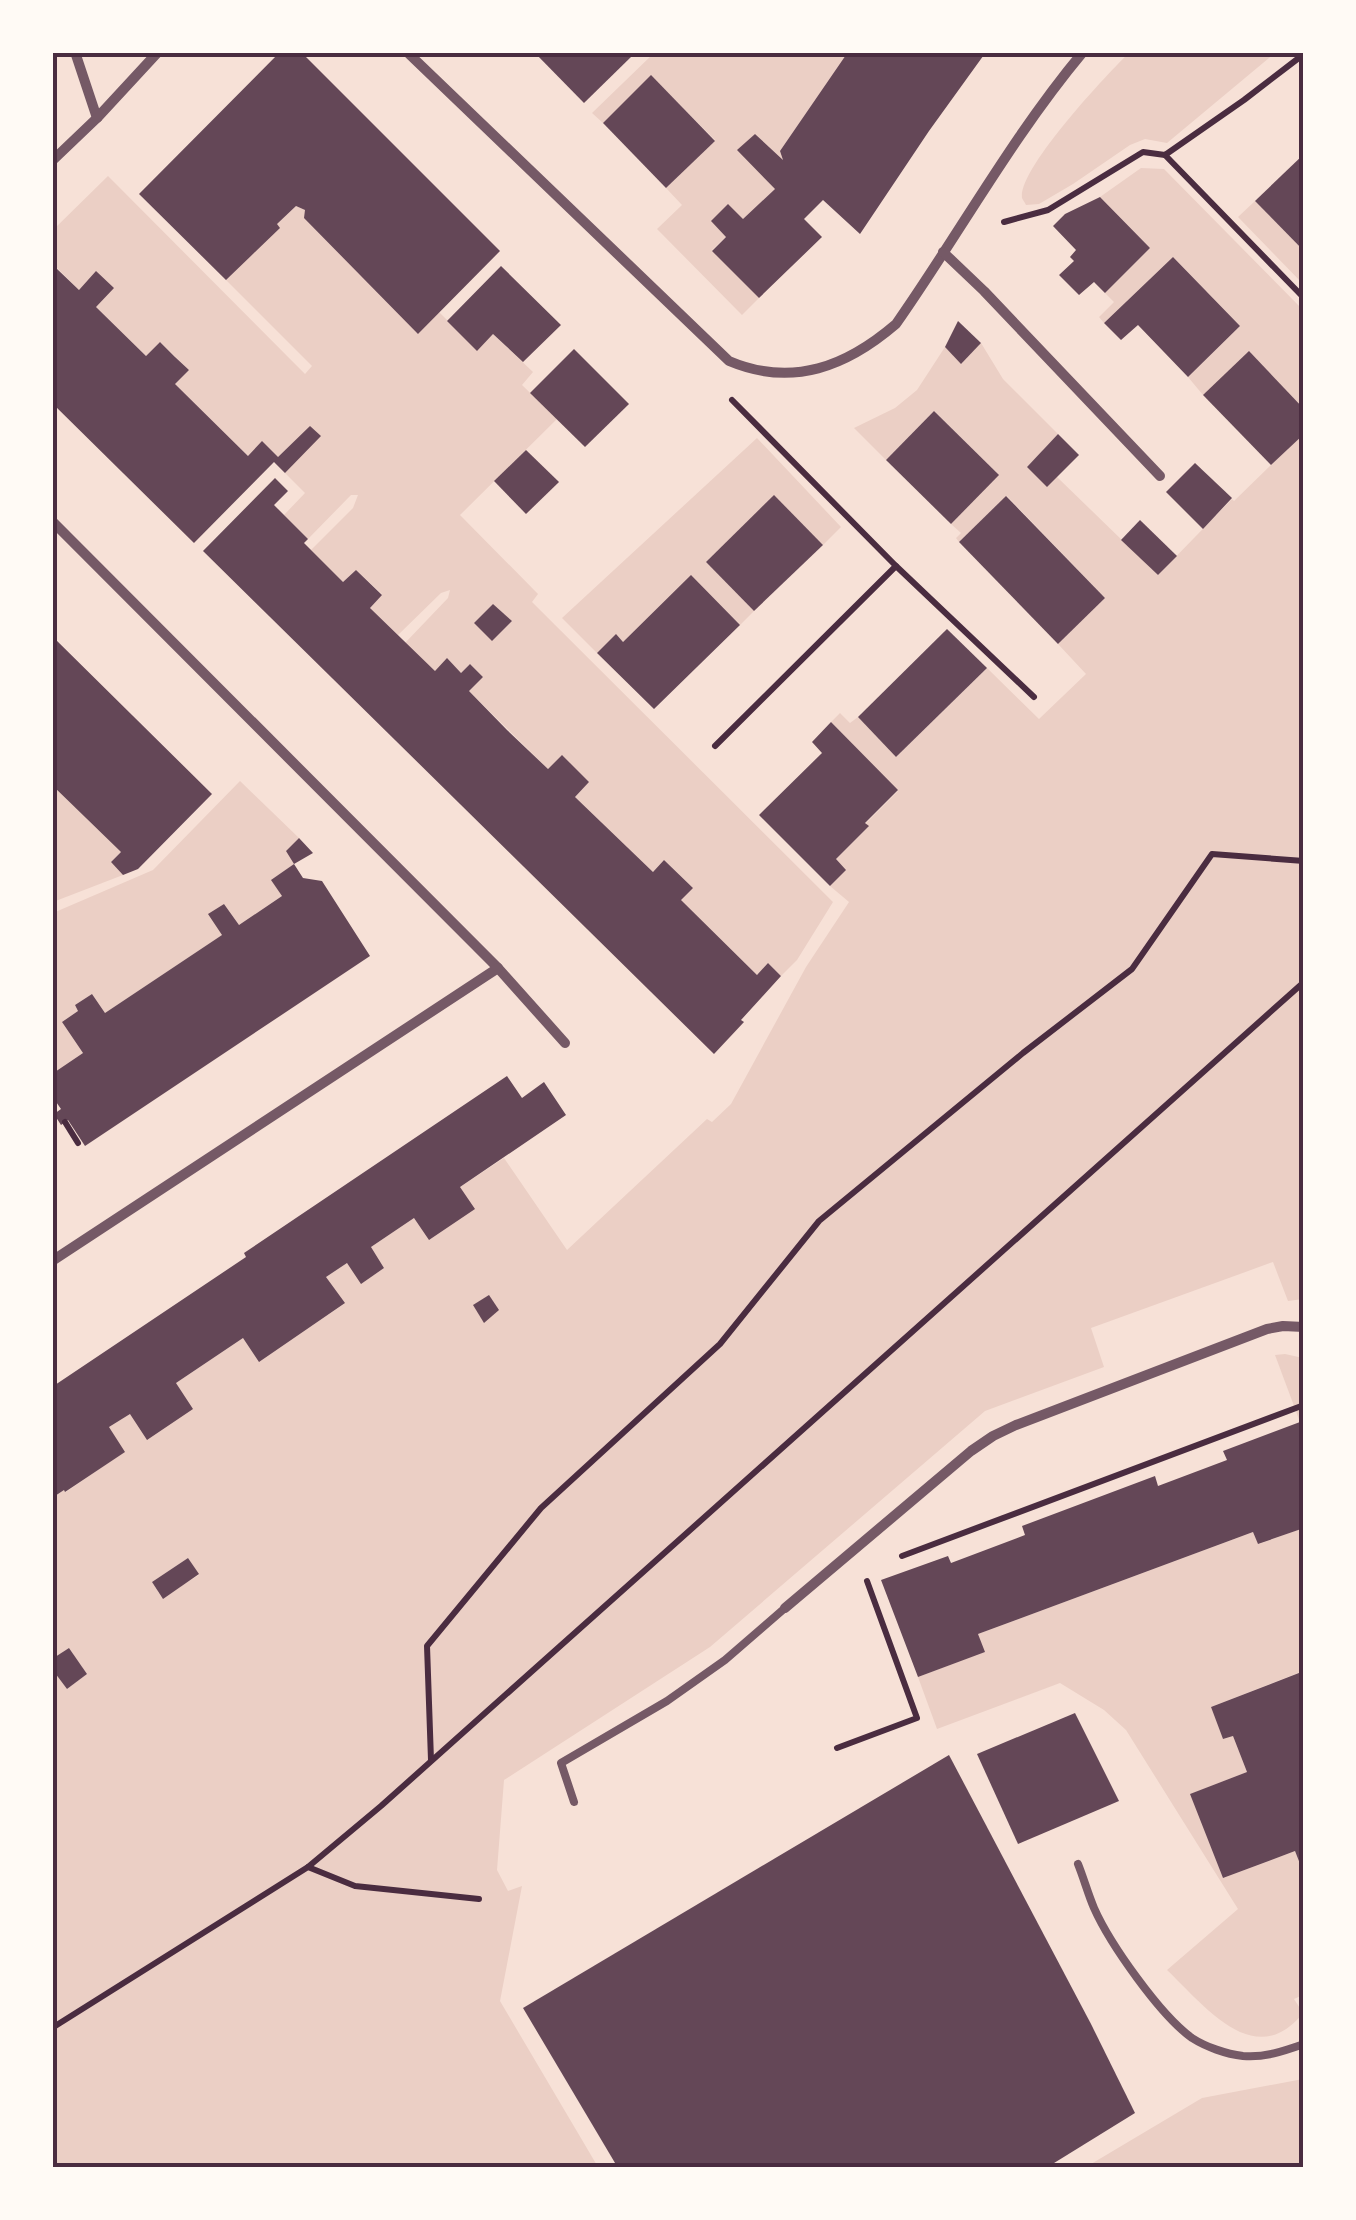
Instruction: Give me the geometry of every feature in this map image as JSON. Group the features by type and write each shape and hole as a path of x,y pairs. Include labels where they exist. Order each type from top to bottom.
{"street":[{"path":"75,52 97,118"},
{"path":"52,161 158,52"},
{"path":"407,52 730,361 749,369 803,372 850,358 896,324 1023,130 1083,52"},
{"path":"943,252 984,290 1160,476"},
{"path":"52,521 498,968 565,1043"},
{"path":"52,1261 498,968"},
{"path":"785,1608 992,1436 1267,1329 1304,1327"}],"lane":[{"path":"574,1802 560,1763 682,1691 756,1636 785,1608"},
{"path":"1078,1864 1096,1912 1126,1964 1174,2023 1195,2040 1223,2052 1246,2056 1276,2054 1304,2044"}],"path":[{"path":"1165,155 1304,54"},
{"path":"962,222 1000,223 1048,210 1143,152 1165,155 1304,298"},
{"path":"724,392 896,566 1034,698"},
{"path":"715,746 896,566"},
{"path":"431,1760 427,1646 541,1508 720,1344 818,1220 1132,969 1212,854 1304,862"},
{"path":"52,2028 308,1867 1304,982"},
{"path":"64,1122 78,1143"},
{"path":"900,1557 1304,1405"},
{"path":"837,1748 918,1718 863,1571"},
{"path":"308,1867 355,1886 480,1899"}],"shaded area":[{"path":"1130,52 1275,53 1167,143 1145,139 1130,145 1039,204 1026,205 1022,198 1025,184 1048,145"},
{"path":"654,53 848,53 780,151 783,160 755,134 738,150 775,189 712,250 759,298 742,315 657,229 682,205 666,188 715,140 651,76 603,123 592,113"},
{"path":"1141,168 1164,169 1303,310 1303,409 1203,395 1188,377 1240,326 1173,257 1104,323 1099,317 1114,302 1105,293 1150,248 1100,197"},
{"path":"108,176 305,374 312,366 226,280 296,206 305,210 418,333 439,312 477,350 493,334 533,372 522,385 557,419 460,515 538,594 532,602 833,902 797,960 781,976 768,963 757,975 681,900 692,887 664,860 653,872 575,797 589,782 562,756 548,769 469,691 483,677 470,664 461,673 447,659 435,671 405,643 448,598 450,590 441,593 398,635 370,608 382,594 356,570 343,582 311,550 353,508 358,495 351,495 308,539 284,515 305,493 285,473 320,436 310,427 278,457 248,456 175,384 189,370 160,342 146,356 96,307 96,272 79,290 53,264 53,230","holes":["493,604 512,621 492,640 474,623"]},
{"path":"1255,201 1303,250 1303,284 1238,217"},
{"path":"981,343 1003,379 1058,434 1027,467 1057,477 1158,575 1303,434 1303,1299 1288,1301 1273,1262 1091,1328 1104,1367 985,1411 710,1647 504,1780 497,1870 508,1891 522,1886 500,2001 598,2167 53,2167 52,1669 67,1689 87,1674 69,1648 53,1659 53,1498 124,1452 109,1427 130,1414 192,1409 176,1383 243,1338 259,1361 344,1304 326,1277 347,1263 362,1283 384,1268 371,1247 414,1218 430,1239 474,1209 460,1187 504,1158 567,1250 707,1119 712,1122 731,1104 806,967 849,902 830,886 845,870 836,859 898,791 831,722 840,713 850,723 858,717 896,757 987,668 1039,719 1086,674 1058,644 1105,598 1007,496 959,542 956,538 961,533 951,524 998,474 934,411 886,460 854,428 895,408 917,390 945,347 961,363","holes":["188,1558 199,1575 162,1598 152,1582"]},
{"path":"757,438 841,527 823,545 774,496 706,562 754,611 740,625 691,576 623,642 616,635 597,653 562,618"},
{"path":"240,781 299,838 287,851 294,864 272,880 282,896 239,925 224,904 209,914 222,935 105,1013 92,994 75,1005 78,1011 62,1022 83,1053 53,1074 53,913 153,870"},
{"path":"52,785 121,852 111,862 123,875 53,902"},
{"path":"1275,1355 1303,1358 1300,1422"},
{"path":"1303,1528 1303,1671 1211,1707 1223,1739 1233,1736 1247,1772 1191,1794 1223,1878 1295,1851 1304,1874 1303,1995 1294,1999 1303,2013 1285,2030 1267,2037 1231,2027 1167,1970 1238,1909 1126,1730 1104,1710 1060,1683 937,1729 918,1677 984,1652 978,1634 1253,1532 1259,1544"},
{"path":"1303,2079 1303,2167 1086,2167 1202,2098"}],"building":[{"path":"280,52 306,52 306,57 500,251 418,334 304,218 305,210 296,206 277,224 280,228 226,280 139,194"},
{"path":"534,52 629,52 632,56 584,103"},
{"path":"848,52 986,52 860,234 823,200 804,219 822,237 759,298 712,251 726,237 711,221 728,204 743,219 775,189 737,150 755,134 783,160 780,151"},
{"path":"651,75 715,141 666,188 603,123"},
{"path":"1304,154 1304,251 1255,201"},
{"path":"1100,197 1150,248 1105,293 1094,282 1079,295 1059,275 1074,261 1070,257 1076,250 1053,226 1065,214"},
{"path":"1173,257 1240,326 1188,377 1138,325 1121,340 1104,323"},
{"path":"501,266 561,325 523,362 493,334 477,351 447,321"},
{"path":"56,268 79,290 96,271 114,288 96,307 146,356 160,342 189,370 175,384 248,456 262,441 278,457 310,426 321,436 285,473 274,462 194,543 52,403 52,272"},
{"path":"958,321 981,343 961,364 945,347"},
{"path":"574,349 629,404 585,447 530,393"},
{"path":"1249,351 1304,409 1304,434 1271,465 1203,395"},
{"path":"934,411 999,475 951,524 886,460"},
{"path":"1058,434 1079,455 1047,487 1027,467"},
{"path":"526,450 559,482 526,514 494,481"},
{"path":"1195,463 1232,498 1203,529 1166,492"},
{"path":"275,478 288,491 274,505 308,539 304,543 343,582 356,570 382,595 370,608 435,671 447,658 461,673 470,664 483,677 469,691 507,730 548,769 562,755 589,782 575,797 653,872 664,860 693,888 681,900 757,975 768,963 781,976 714,1054 203,551"},
{"path":"774,495 823,545 754,611 706,562"},
{"path":"1006,496 1105,598 1058,644 959,542"},
{"path":"1140,520 1177,556 1158,575 1121,540"},
{"path":"691,575 740,625 654,709 597,653 616,634 623,642"},
{"path":"493,604 512,621 492,641 474,623"},
{"path":"947,629 987,668 896,757 858,717"},
{"path":"52,636 212,794 138,869 123,875 111,862 121,852 52,785"},
{"path":"831,722 898,790 836,859 846,870 830,886 759,815 822,753 812,742"},
{"path":"299,838 313,853 294,864 286,851"},
{"path":"294,864 303,878 322,881 370,956 85,1146 68,1120 61,1125 54,1114 61,1109 52,1096 52,1074 83,1053 62,1022 78,1011 75,1005 92,994 105,1013 222,935 208,914 224,904 239,925 282,896 271,880"},
{"path":"507,1076 522,1098 544,1082 566,1115 460,1187 475,1209 429,1240 414,1218 371,1247 384,1268 361,1284 347,1263 326,1277 345,1303 259,1362 243,1338 176,1383 193,1409 147,1440 130,1414 109,1427 125,1452 52,1498 52,1387"},
{"path":"489,1295 499,1310 484,1323 473,1305"},
{"path":"1300,1422 1304,1430 1304,1528 1258,1544 1253,1532 978,1634 985,1652 918,1677 881,1580 948,1556 951,1563 1025,1535 1022,1526 1155,1476 1158,1486 1227,1460 1223,1451"},
{"path":"188,1558 199,1574 163,1599 152,1582"},
{"path":"69,1648 87,1674 67,1689 52,1669 52,1659"},
{"path":"1304,1671 1304,1874 1295,1851 1223,1878 1190,1794 1247,1772 1233,1736 1223,1739 1211,1707"},
{"path":"1075,1713 1119,1801 1018,1844 977,1754"},
{"path":"949,1755 1135,2113 1046,2168 618,2168 523,2008"}]}
